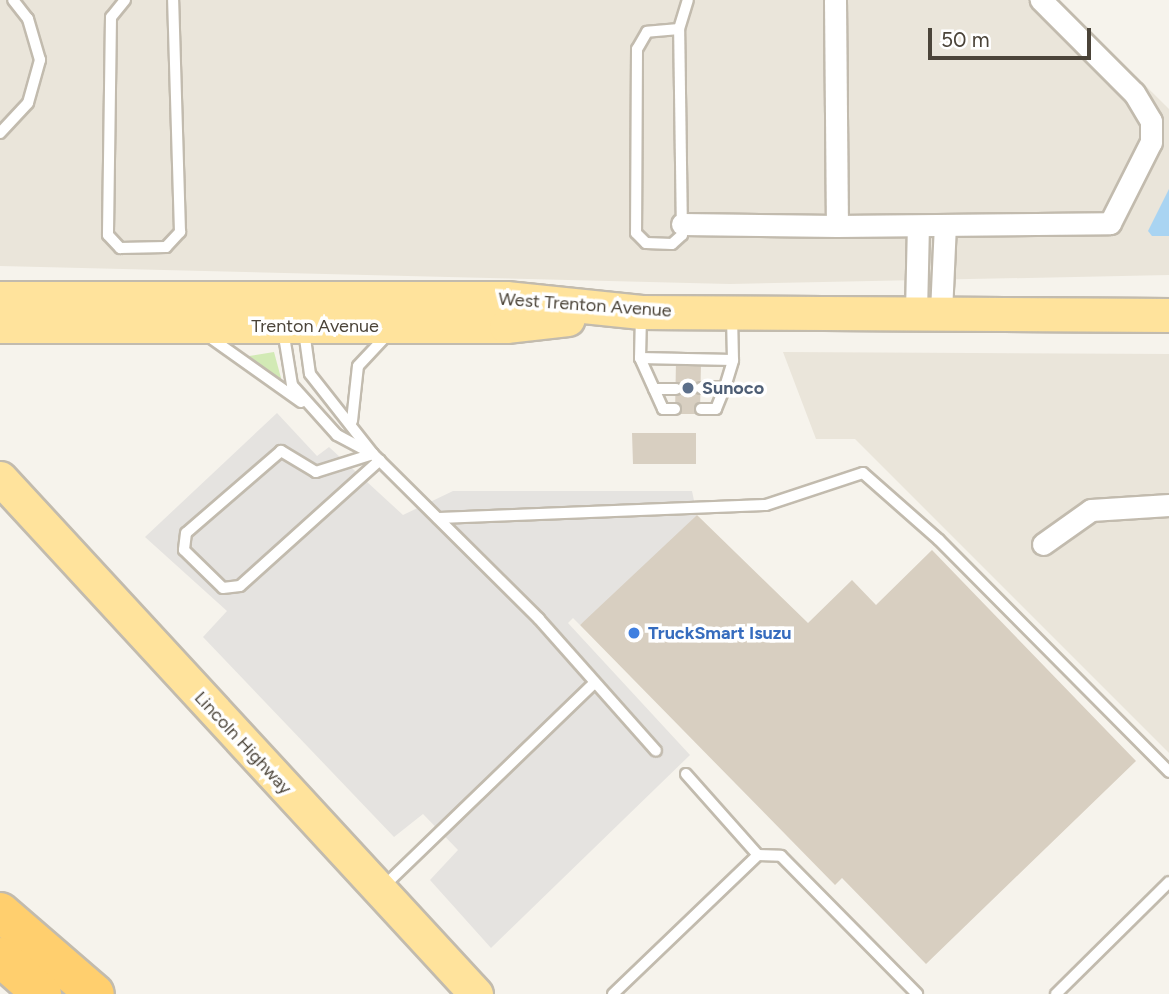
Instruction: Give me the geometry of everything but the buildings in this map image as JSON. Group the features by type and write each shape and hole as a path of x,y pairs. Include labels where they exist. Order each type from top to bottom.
{"highway":[{"path":"0,912 95,994"},
{"path":"0,957 40,994"},
{"path":"0,966 40,994"}],"main road":[{"name":"West Trenton Avenue","path":"0,298 293,317 506,298 635,312 1169,315"},
{"name":"Trenton Avenue","path":"0,326 172,326 293,317 403,326 506,326 635,312"},
{"path":"0,340 39,326"},
{"name":"Lincoln Highway","path":"3,485 476,994"}],"street":[{"path":"835,0 837,226"},
{"path":"682,224 918,226 1110,223 1151,142 1151,121 1134,93 1041,0"},
{"path":"929,312 945,225"},
{"path":"918,226 929,312"},
{"path":"1043,544 1091,510 1169,505"}],"lane":[{"path":"0,133 29,103 40,60 29,19 13,0"},
{"path":"125,0 111,17 108,235 120,248 166,247 180,232 173,0"},
{"path":"679,29 647,32 637,49 636,233 646,243 672,244 682,224 679,29 688,0"},
{"path":"635,312 640,358 663,409 676,409"},
{"path":"701,409 716,409 725,387 733,360 732,313"},
{"path":"293,317 286,371 319,416 337,435 376,457"},
{"path":"293,317 310,374 352,421 376,457 438,518 656,751"},
{"path":"172,326 221,343 319,416"},
{"path":"352,421 358,366 379,341 403,326"},
{"path":"640,358 733,360"},
{"path":"701,388 725,387"},
{"path":"654,389 676,388"},
{"path":"281,451 316,471 376,457 240,586 223,589 184,550 186,533 281,451"},
{"path":"438,518 766,505 863,473 939,540 1169,772"},
{"path":"379,890 593,684"},
{"path":"686,775 758,855 781,856 917,994"},
{"path":"613,994 758,855"},
{"path":"1056,994 1169,882"}],"shaded area":[{"path":"0,0 1059,0 1169,109 1169,275 730,284 0,266"},
{"path":"783,352 1169,354 1169,753 855,439 816,439"},
{"path":"277,413 317,456 329,447 403,515 453,491 692,491 697,515 623,590 580,625 573,618 568,623 690,755 491,948 430,880 458,850 423,814 394,837 203,637 227,611 145,537"}],"green space":[{"path":"274,352 281,378 278,380 249,356"}],"water":[{"path":"1169,189 1169,236 1152,236 1148,231"}],"place":[{"name":"Sunoco","path":"688,388"},
{"name":"TruckSmart Isuzu","path":"634,633"}]}
